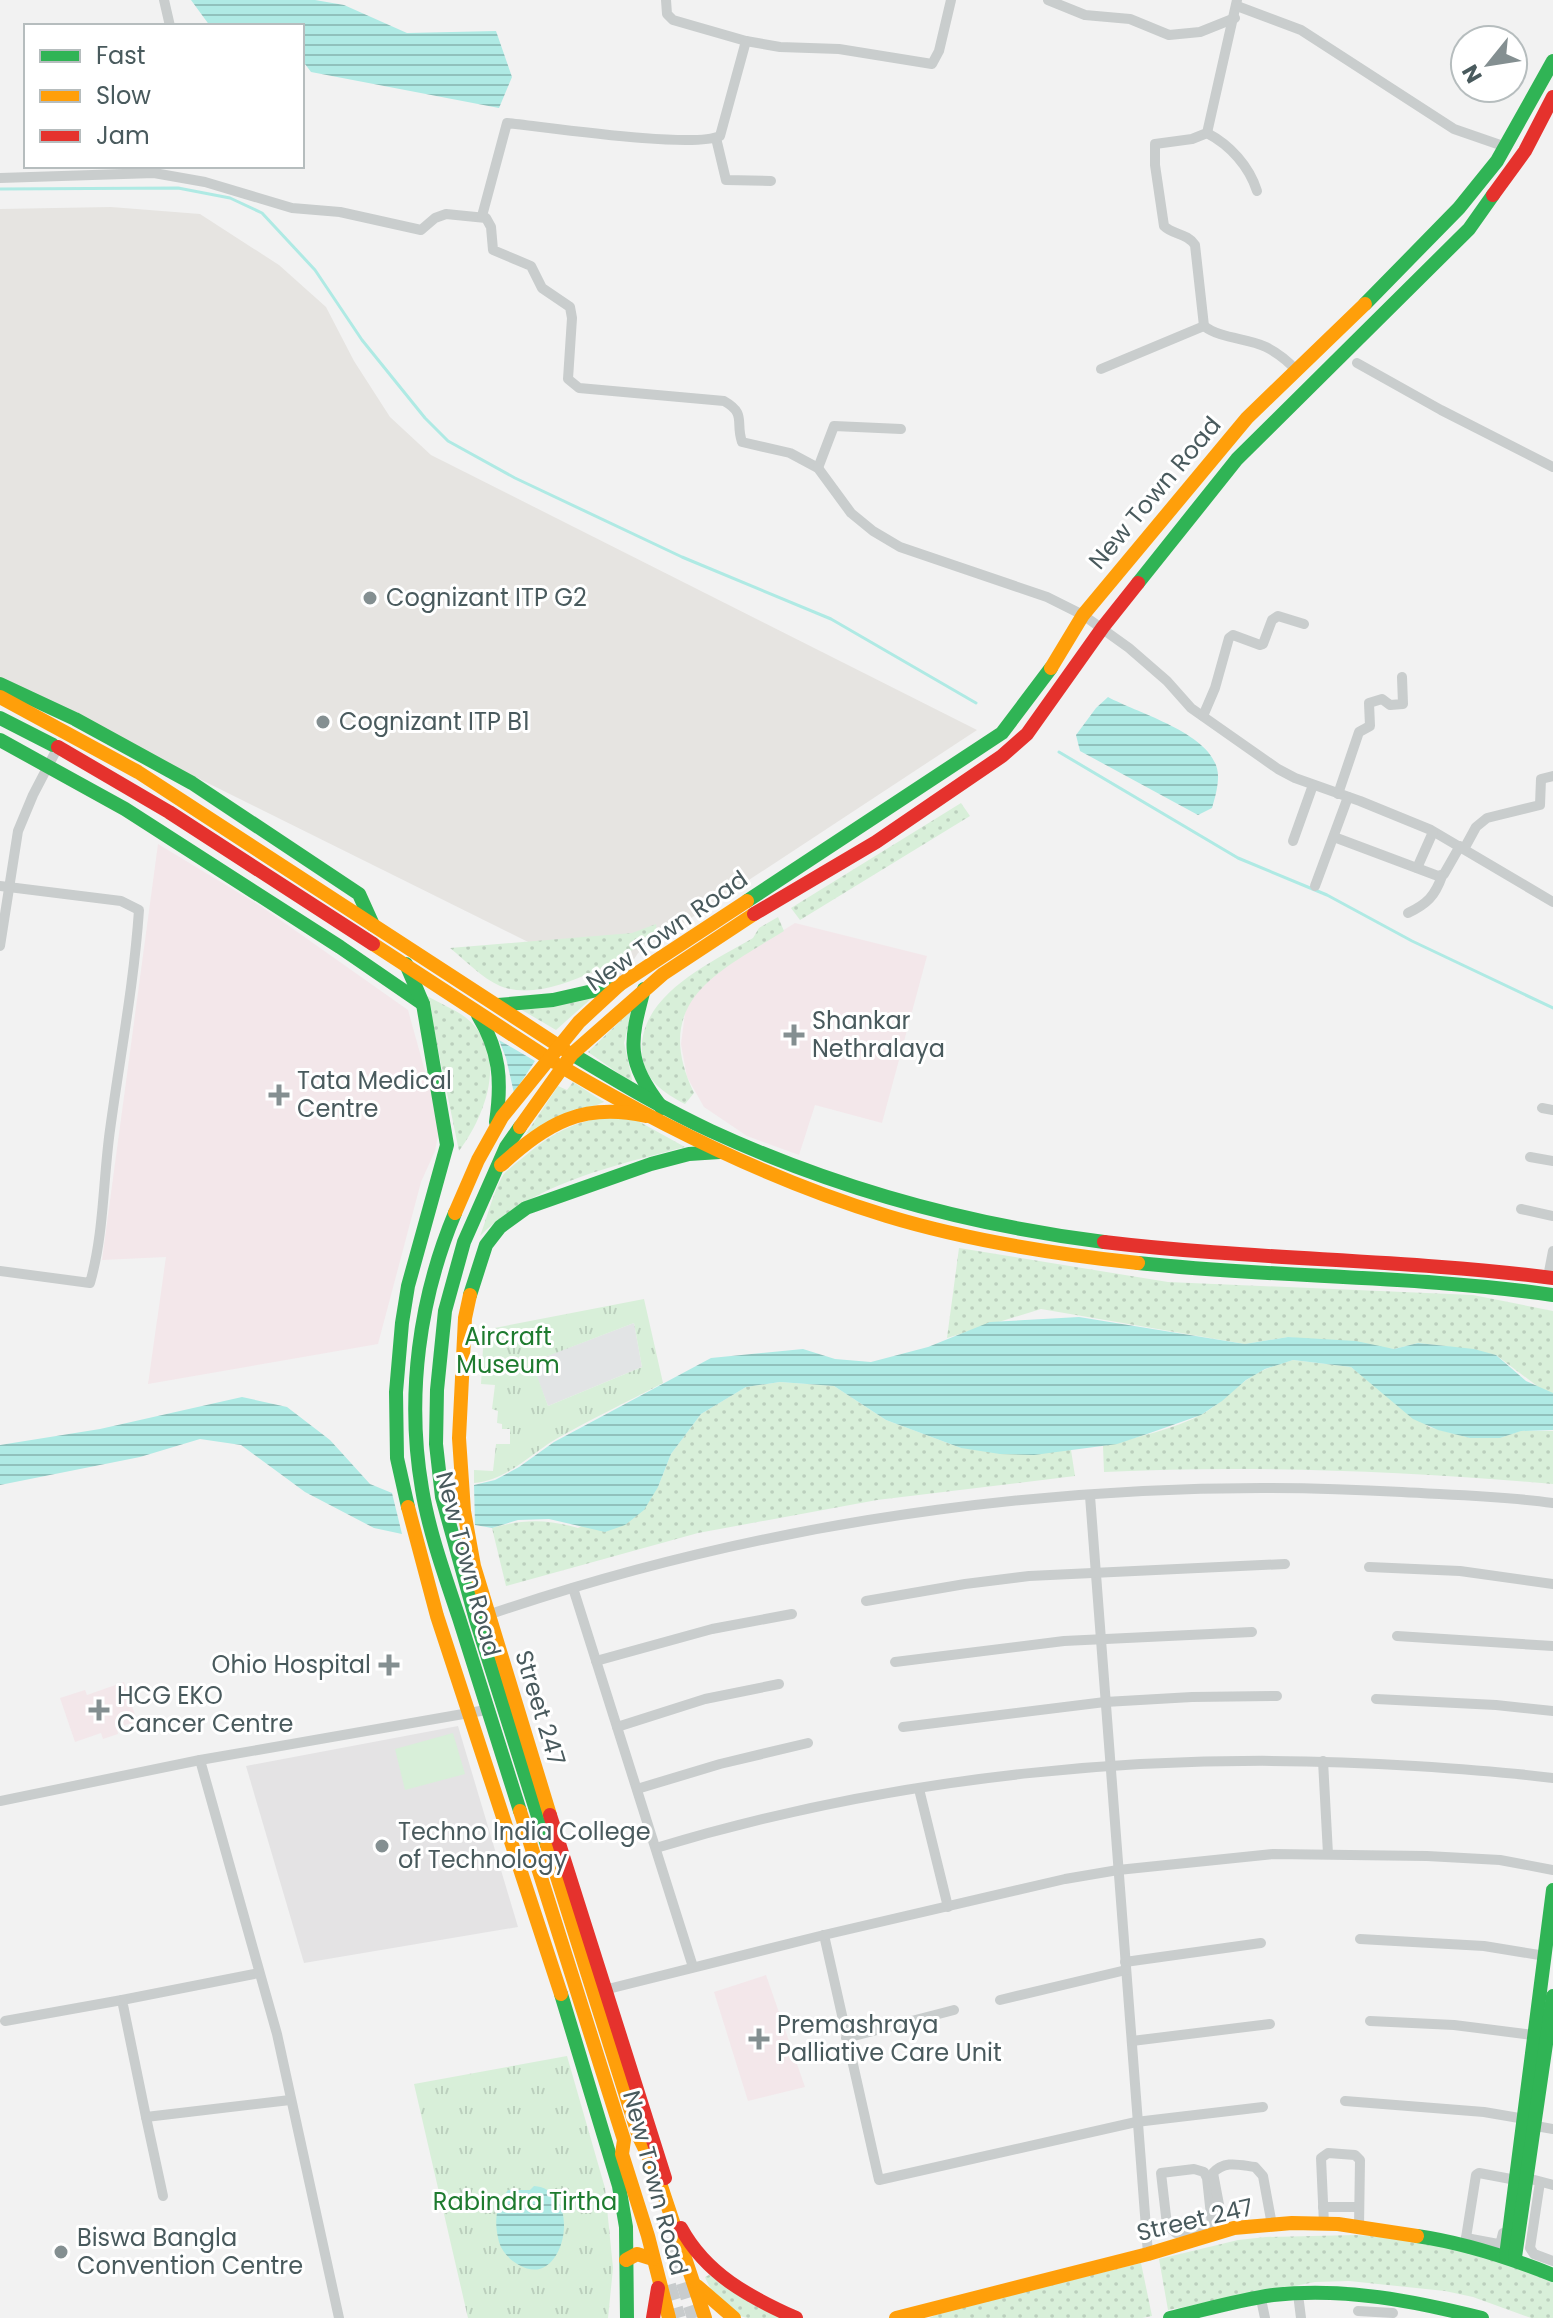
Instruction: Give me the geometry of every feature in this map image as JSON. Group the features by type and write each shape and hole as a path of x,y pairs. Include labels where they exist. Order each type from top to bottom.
{"main road":[{"name":"New Town Road","path":"669,2318 622,2154 631,2139 486,1710 422,1490 416,1438 419,1338 441,1247 478,1160 496,1128 553,1052 579,1022 619,985 1002,733 1040,685 1083,615 1247,418 1459,208 1506,147 1553,61"},
{"name":"New Town Road","path":"483,1617 442,1497 436,1419 445,1311 464,1242 493,1172 517,1128 572,1054 644,989 724,932 876,842 1002,756 1027,734 1103,627 1237,459 1469,229 1525,151 1553,97"},
{"path":"0,684 75,719 192,783 359,894 373,925"},
{"path":"0,697 138,772 498,1005 553,1052 562,1067 646,1116 720,1152 836,1198 937,1229 1024,1246 1185,1268 1469,1283 1553,1295"},
{"path":"0,718 56,746 169,812 473,1009 553,1052 572,1054 635,1095 718,1135 805,1170 940,1213 1082,1239 1161,1249 1411,1264 1551,1278"},
{"path":"0,740 48,765 212,864 423,1004"},
{"path":"406,964 423,1004 447,1145 408,1286 402,1323 395,1427 397,1458 408,1509 468,1714 578,2046 606,2142 626,2227 627,2318"},
{"path":"498,1005 544,1002 619,985"},
{"path":"644,989 634,1031 634,1065 642,1082 662,1108"},
{"path":"473,1009 492,1039 501,1064 496,1128"},
{"path":"493,1172 547,1127 571,1117 618,1108 646,1116"},
{"path":"720,1152 689,1154 651,1164 526,1208 500,1227 486,1245 478,1265 465,1318 459,1438 464,1511 483,1617 600,1991 686,2240 698,2257 721,2277 767,2306 796,2318"},
{"path":"937,1229 940,1213"},
{"path":"464,1242 478,1265"},
{"path":"436,1419 459,1438"},
{"path":"1531,2122 1533,2035 1553,1890"},
{"path":"600,1991 631,2139 642,2172"},
{"path":"1510,2257 1531,2122 1550,2047 1553,1996"},
{"path":"631,2139 657,2174 705,2318"},
{"path":"1510,2257 1530,2205 1523,2180"},
{"name":"Street 247","path":"903,2318 1148,2254 1217,2231 1272,2225 1324,2224 1466,2241 1553,2275"},
{"path":"626,2260 637,2254 654,2265 658,2289 653,2318"},
{"path":"693,2283 734,2318"},
{"path":"1170,2318 1225,2312 1258,2299 1298,2294 1358,2308 1394,2311 1446,2309 1482,2318"}],"street":[{"path":"164,0 170,24"},
{"path":"666,0 667,14 673,20 746,41 780,47 839,49 932,64 939,51 951,0"},
{"path":"1048,0 1085,15 1130,19 1169,35 1200,32 1235,18"},
{"path":"1207,133 1237,3 1301,30 1454,129 1506,147"},
{"path":"482,216 507,123 671,139 716,138 723,132 746,41"},
{"path":"1207,133 1225,145 1250,172 1257,191"},
{"path":"1204,326 1195,245 1186,236 1164,226 1154,147 1158,142 1192,139 1207,133"},
{"path":"716,138 726,180 771,181"},
{"path":"0,178 98,176 169,170 292,208 340,212 421,230 435,218 446,214 482,216 491,227 493,250 531,266 542,288 570,307 569,381 579,388 724,401 738,411 742,442 790,453 818,468 851,513 873,531 900,547 1047,597 1083,615 1103,627 1167,681 1191,708 1278,769 1433,832 1553,902"},
{"path":"1101,369 1204,326 1264,346 1285,358 1297,371"},
{"path":"1357,363 1553,467"},
{"path":"818,468 834,426 901,429"},
{"path":"1203,716 1215,688 1229,638 1233,635 1263,644 1272,620 1278,616 1304,624"},
{"path":"1315,886 1334,837 1359,732 1370,726 1369,703 1382,699 1390,705 1403,704 1402,677"},
{"path":"0,946 5,886 22,821 56,746"},
{"path":"1408,913 1425,905 1436,893 1442,876 1476,827 1487,818 1540,805 1541,777 1553,776"},
{"path":"1293,841 1313,785"},
{"path":"1417,868 1433,832"},
{"path":"1334,837 1442,876"},
{"path":"0,1271 90,1283 139,910 121,901 5,886"},
{"path":"1530,1157 1553,1161"},
{"path":"1521,1209 1553,1216"},
{"path":"1551,1278 1553,1251"},
{"path":"483,1617 634,1571 814,1529 951,1509 1191,1489 1335,1487 1553,1503"},
{"path":"1090,1496 1148,2254"},
{"path":"866,1601 990,1581 1285,1564"},
{"path":"1369,1567 1460,1571 1553,1584"},
{"path":"573,1588 693,1967"},
{"path":"596,1661 712,1629 792,1614"},
{"path":"895,1662 1011,1646 1252,1632"},
{"path":"1397,1636 1553,1646"},
{"path":"617,1727 705,1699 779,1684"},
{"path":"903,1727 1105,1702 1277,1696"},
{"path":"1376,1699 1553,1711"},
{"path":"0,1801 200,1760 486,1710"},
{"path":"637,1789 808,1743"},
{"path":"200,1760 277,2034 339,2318"},
{"path":"1323,1761 1328,1854"},
{"path":"656,1848 746,1823 919,1789 1109,1765 1323,1761 1492,1771 1553,1778"},
{"path":"919,1789 948,1907"},
{"path":"600,1991 824,1935 1065,1879 1118,1870 1230,1857 1328,1854 1500,1860 1553,1870"},
{"path":"824,1935 879,2180 1136,2122 1263,2107"},
{"path":"1360,1939 1484,1946 1545,1956"},
{"path":"1000,2000 1126,1966 1261,1943"},
{"path":"5,2021 259,1973"},
{"path":"122,2000 163,2196"},
{"path":"846,2038 954,2010"},
{"path":"1370,2021 1454,2025 1533,2035"},
{"path":"1132,2041 1270,2024"},
{"path":"146,2117 290,2100"},
{"path":"1345,2101 1484,2112 1553,2129"},
{"path":"1324,2224 1321,2158 1328,2153 1355,2155 1360,2160 1359,2227"},
{"path":"1217,2231 1213,2173 1219,2166 1230,2164 1255,2167 1263,2176 1272,2225"},
{"path":"1194,2169 1204,2172 1217,2231 1171,2231 1166,2218 1161,2173 1194,2169"},
{"path":"1466,2241 1476,2175 1479,2173 1553,2185"},
{"path":"1482,2245 1501,2241 1523,2180"},
{"path":"1142,2187 1162,2185"},
{"path":"1530,2205 1530,2248 1534,2254 1553,2261"},
{"path":"1323,2207 1359,2207"},
{"path":"1145,2219 1166,2218"},
{"path":"1298,2294 1301,2318"},
{"path":"1258,2299 1258,2318"},
{"path":"1258,2299 1265,2318"}],"shaded area":[{"path":"111,207 200,214 279,265 326,307 354,361 390,417 431,455 977,730 638,953 617,986 0,680 0,209"},
{"name":"Tata Medical Centre","path":"158,844 262,907 408,1010 440,1125 435,1151 421,1182 378,1344 148,1384 166,1257 102,1260"},
{"name":"Shankar Nethralaya","path":"795,923 927,956 882,1123 815,1105 799,1155 747,1136 704,1107 687,1077 681,1044 685,1013 690,1000 702,985 721,969"},
{"path":"634,1323 642,1367 548,1406 531,1362"},
{"name":"HCG EKO Cancer Centre","path":"124,1682 137,1721 117,1728 118,1734 103,1739 101,1733 75,1742 60,1698 85,1690 87,1695"},
{"name":"Techno India College of Technology","path":"458,1726 518,1927 304,1963 246,1766"},
{"name":"Premashraya Palliative Care Unit","path":"766,1975 805,2087 748,2101 714,1992"}],"green space":[{"path":"961,803 970,816 800,920 791,908"},
{"path":"778,917 784,931 715,976 698,993 686,1012 680,1035 683,1061 694,1093 685,1104 663,1090 647,1071 642,1054 644,1033 651,1015 664,998 698,970 753,938 759,928"},
{"path":"656,924 657,934 623,955 582,976 539,989 519,990 493,983 450,948 632,933"},
{"path":"427,996 465,1017 479,1031 487,1048 490,1065 485,1102 459,1151"},
{"path":"593,997 556,1030 515,1006"},
{"path":"632,1010 624,1043 631,1082 588,1052"},
{"path":"573,1082 604,1102 526,1134 558,1086 567,1090"},
{"path":"620,1116 638,1121 685,1147 603,1169 549,1190 501,1218 480,1236 499,1183 510,1168 547,1139 569,1127"},
{"path":"959,1248 1168,1282 1473,1295 1553,1311 1553,1398 1496,1355 1418,1343 1394,1349 1288,1337 1245,1344 1041,1309 947,1338"},
{"name":"Aircraft Museum","path":"644,1299 663,1383 556,1439 507,1472 474,1483 474,1470 493,1471 496,1444 510,1444 510,1429 502,1429 502,1424 497,1423 498,1411 492,1409 495,1385 481,1384 484,1330","holes":["634,1323 642,1367 548,1406 532,1362"]},
{"path":"1293,1360 1351,1367 1429,1427 1470,1438 1500,1438 1520,1431 1553,1431 1553,1484 1328,1470 1104,1472 1103,1446 1192,1419 1253,1376"},
{"path":"780,1382 834,1386 886,1420 961,1448 1071,1450 1075,1476 877,1500 698,1533 506,1586 492,1528 535,1521 578,1528 658,1487 671,1454 701,1414 746,1387"},
{"path":"453,1733 465,1774 405,1790 395,1749"},
{"name":"Rabindra Tirtha","path":"567,2056 605,2188 613,2268 608,2318 468,2318 414,2084"},
{"path":"1356,2235 1467,2244 1553,2273 1553,2318 1531,2318 1473,2297 1445,2291 1349,2281 1315,2282 1168,2310 1159,2259 1238,2240"},
{"path":"1141,2263 1152,2316 929,2318 945,2311"},
{"path":"709,2275 782,2318 748,2318 735,2313 711,2289 705,2277"}],"water":[{"path":"191,0 315,0 344,5 407,33 496,31 512,77 499,108 311,72 304,63 304,24 209,24"},
{"path":"1108,697 1175,728 1206,749 1215,762 1218,777 1212,808 1198,815 1080,751 1076,735"},
{"path":"499,1040 535,1061 514,1093 506,1058"},
{"path":"1079,1317 1245,1344 1288,1337 1356,1341 1394,1349 1418,1343 1474,1349 1496,1355 1526,1381 1553,1393 1553,1430 1521,1431 1500,1438 1470,1438 1438,1430 1413,1419 1351,1367 1293,1360 1265,1369 1246,1380 1201,1415 1117,1444 1034,1455 1000,1454 961,1448 886,1420 834,1386 780,1382 746,1387 701,1414 671,1454 658,1487 644,1510 625,1525 605,1532 549,1519 518,1520 492,1528 475,1525 474,1485 495,1480 554,1442 711,1358 803,1349 835,1359 871,1362 928,1347 990,1322"},
{"path":"242,1397 287,1407 330,1440 370,1484 392,1493 402,1534 374,1528 305,1492 241,1445 200,1439 140,1457 0,1485 0,1445 100,1429"},
{"path":"534,2186 550,2192 560,2204 564,2220 563,2237 557,2253 548,2265 535,2270 519,2265 504,2252 496,2228 500,2202 508,2190 530,2190"}],"waterway":[{"path":"0,189 178,188 230,198 262,213 315,270 362,340 425,418 448,441 515,478 682,557 831,619 976,703"},
{"path":"1059,752 1238,858 1327,895 1412,941 1553,1008"}],"tunnel":[{"path":"662,2214 695,2318"},
{"path":"668,2285 678,2318"}],"traffic: fast":[{"path":"1365,304 1459,208 1497,161 1553,61"},
{"path":"1138,583 1237,459 1469,229 1493,195"},
{"path":"747,901 1002,733 1051,668"},
{"path":"0,684 75,719 192,783 359,894 373,925"},
{"path":"0,718 53,745"},
{"path":"0,740 125,809 423,1004"},
{"path":"406,964 423,1004 447,1145 408,1286 402,1323 396,1392 397,1458 408,1507"},
{"path":"498,1005 553,1000 619,985"},
{"path":"644,989 635,1024 634,1052 642,1077 662,1108"},
{"path":"478,1015 491,1041 498,1067 496,1122"},
{"path":"572,1054 693,1122 758,1151 854,1187 1003,1226 1104,1242"},
{"path":"520,1127 506,1147 464,1242 445,1311 437,1390 436,1444 442,1497 476,1620 547,1845"},
{"path":"470,1295 486,1245 500,1227 526,1208 651,1164 689,1154 720,1152"},
{"path":"455,1213 432,1279 419,1348 415,1419 417,1454 433,1538 520,1811"},
{"path":"1138,1263 1501,1288 1553,1295"},
{"path":"1506,2256 1553,1890"},
{"path":"561,1994 619,2186 626,2227 627,2318"},
{"path":"1515,2257 1553,1996"},
{"path":"1417,2236 1486,2251 1553,2275"},
{"path":"1170,2318 1234,2302 1300,2293 1352,2294 1405,2301 1482,2318"}],"traffic: slow":[{"path":"1051,668 1083,615 1247,418 1365,304"},
{"path":"0,697 138,772 565,1050"},
{"path":"455,1213 478,1160 502,1117 579,1022 619,985 747,901"},
{"path":"520,1127 572,1054 663,974 754,914"},
{"path":"373,944 554,1062"},
{"path":"562,1067 680,1132 761,1170 844,1202 918,1225 980,1239 1043,1251 1138,1263"},
{"path":"501,1165 551,1127 584,1114 623,1112 646,1116"},
{"path":"470,1295 465,1318 459,1438 464,1511 474,1566 550,1815"},
{"path":"408,1507 437,1616 561,1994"},
{"path":"520,1811 624,2140 622,2154 648,2236 669,2318"},
{"path":"547,1845 639,2137 657,2174 705,2318"},
{"path":"896,2318 1148,2254 1234,2228 1292,2223 1338,2224 1417,2236"},
{"path":"626,2260 637,2254 653,2259"},
{"path":"697,2286 734,2318"}],"traffic: jam":[{"path":"1493,195 1525,151 1553,97"},
{"path":"754,914 876,842 1002,756 1027,734 1138,583"},
{"path":"58,747 169,812 373,944"},
{"path":"1104,1242 1553,1278"},
{"path":"550,1815 665,2178"},
{"path":"681,2228 703,2259 730,2282 796,2318"},
{"path":"653,2318 658,2288"}],"place":[{"name":"Cognizant ITP G2","path":"370,598"},
{"name":"Cognizant ITP B1","path":"323,722"},
{"name":"Shankar Nethralaya","path":"794,1035"},
{"name":"Tata Medical Centre","path":"279,1095"},
{"name":"Ohio Hospital","path":"389,1665"},
{"name":"HCG EKO Cancer Centre","path":"99,1710"},
{"name":"Techno India College of Technology","path":"382,1846"},
{"name":"Premashraya Palliative Care Unit","path":"759,2039"},
{"name":"Biswa Bangla Convention Centre","path":"61,2252"}]}
